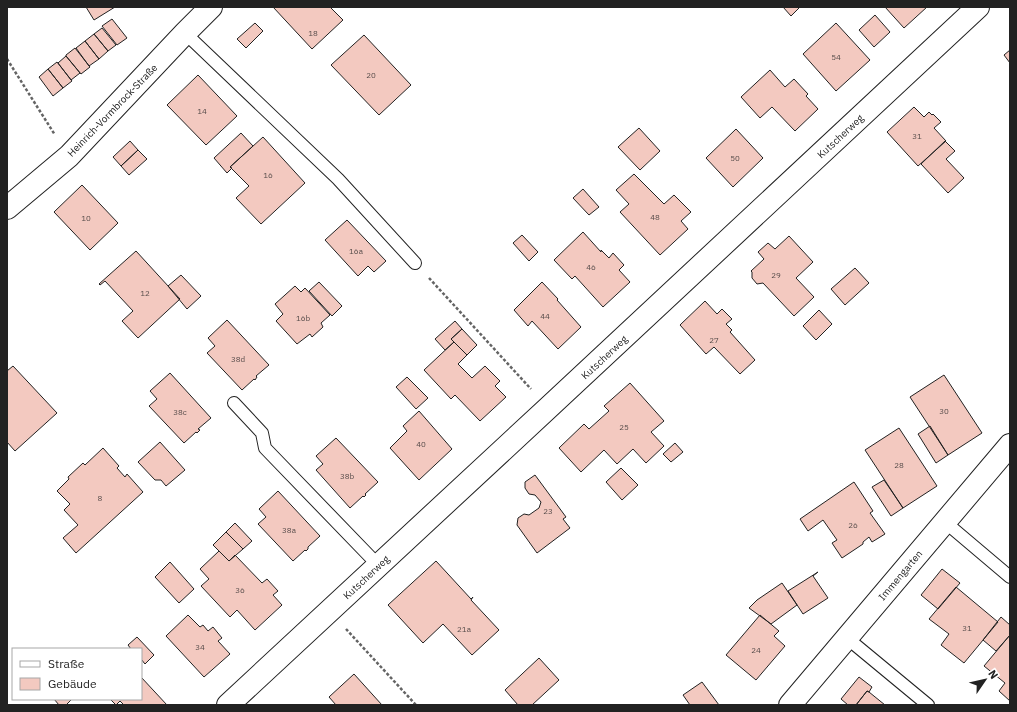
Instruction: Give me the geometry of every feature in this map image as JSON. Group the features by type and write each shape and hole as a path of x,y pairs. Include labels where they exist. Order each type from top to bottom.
{"street":[{"name":"Heinrich-Vormbrock-Straße","path":"7,208 68,156 185,33 212,7"},
{"name":"Kutscherweg","path":"228,705 978,7"},
{"name":"Immengarten","path":"790,705 1010,445"}],"lane":[{"path":"185,33 338,179 415,263"},
{"path":"234,403 262,433 265,448 378,565"},
{"path":"945,522 1010,577"},
{"path":"847,638 928,705"}],"path":[{"path":"7,59 68,156"},
{"path":"415,263 548,408"},
{"path":"330,611 416,705"}],"building":[{"path":"86,7 115,7 94,20"},
{"path":"273,7 330,7 343,20 312,49"},
{"path":"783,7 800,7 791,16"},
{"path":"885,7 927,7 904,28"},
{"path":"875,15 890,32 874,47 859,30"},
{"path":"112,19 127,38 117,45 102,26"},
{"path":"255,23 263,31 246,48 237,39"},
{"path":"836,23 870,60 836,91 803,54"},
{"path":"102,28 116,45 108,51 94,34"},
{"path":"94,34 108,51 99,59 85,41"},
{"path":"364,35 411,85 379,115 331,65"},
{"path":"85,41 99,59 89,66 76,48"},
{"path":"75,48 90,67 81,74 66,56"},
{"path":"1010,50 1010,63 1004,55"},
{"path":"66,56 80,73 71,80 58,63"},
{"path":"57,62 72,81 63,88 48,69"},
{"path":"48,69 63,88 53,96 39,77"},
{"path":"770,70 785,87 794,79 808,94 806,96 818,109 795,131 772,107 760,118 741,97"},
{"path":"198,75 237,116 206,145 167,105"},
{"path":"914,107 924,117 929,112 941,122 934,128 946,141 918,166 887,132"},
{"path":"639,128 660,151 640,170 618,147"},
{"path":"736,129 763,158 733,187 706,158"},
{"path":"241,133 253,146 230,167 232,168 227,173 214,158"},
{"path":"263,137 305,183 261,224 236,198 249,186 230,167"},
{"path":"130,141 138,150 121,166 113,157"},
{"path":"945,141 955,151 946,159 964,178 948,193 921,164"},
{"path":"138,150 147,159 129,175 121,166"},
{"path":"634,174 664,204 674,195 691,212 681,221 688,229 660,255 620,212 629,204 616,190"},
{"path":"82,185 118,223 90,250 54,212"},
{"path":"583,189 599,207 589,215 573,198"},
{"path":"347,220 386,261 374,272 368,266 358,276 325,240"},
{"path":"583,232 601,252 601,250 609,258 613,253 624,265 619,270 630,282 603,307 575,276 572,279 554,260"},
{"path":"522,235 538,252 529,261 513,243"},
{"path":"789,236 813,262 796,278 814,297 794,316 763,283 757,284 752,278 751,271 764,259 758,252 768,243 775,249"},
{"path":"136,251 180,299 138,338 122,321 133,311 105,281 100,285 99,284"},
{"path":"855,268 869,283 845,305 831,289"},
{"path":"181,275 201,296 187,309 168,286"},
{"path":"319,282 342,306 332,316 309,291"},
{"path":"542,282 581,327 558,349 532,321 528,326 514,310"},
{"path":"295,286 301,292 305,288 330,315 321,323 323,327 312,337 310,334 297,344 276,321 283,314 275,304"},
{"path":"705,301 717,314 722,309 732,319 726,324 732,330 730,332 755,360 740,374 714,347 706,354 680,325"},
{"path":"819,310 832,324 816,340 803,326"},
{"path":"227,320 269,365 256,376 257,377 255,380 254,379 242,390 207,353 215,346 208,338"},
{"path":"455,321 462,329 451,339 454,342 445,350 435,339"},
{"path":"462,329 477,345 467,355 451,339"},
{"path":"454,342 467,355 458,364 472,378 485,366 500,381 495,386 506,397 480,421 455,395 451,399 424,370"},
{"path":"13,366 57,413 15,451 7,442 7,371"},
{"path":"170,373 211,418 198,429 200,430 197,433 196,432 184,443 149,406 157,399 150,391"},
{"path":"944,375 982,433 948,455 910,397"},
{"path":"407,377 428,398 416,409 396,387"},
{"path":"630,383 664,421 651,432 664,446 646,463 633,449 617,464 604,450 581,472 559,448 584,424 589,429 609,411 604,406"},
{"path":"419,411 452,449 419,480 390,448 407,431 403,426"},
{"path":"930,426 948,455 936,463 918,434"},
{"path":"899,428 937,486 903,508 865,450"},
{"path":"336,438 378,482 365,494 366,495 364,497 363,496 350,508 316,470 323,464 316,456"},
{"path":"160,442 185,470 166,486 161,480 155,480 138,462"},
{"path":"675,443 683,452 671,462 663,454"},
{"path":"103,448 119,466 117,468 125,477 127,474 143,492 76,553 63,538 78,525 64,510 70,504 57,491 69,479 68,477 83,463 85,465"},
{"path":"621,468 638,485 622,500 606,482"},
{"path":"535,475 566,517 563,519 570,528 537,553 517,525 518,518 524,514 529,515 539,508 541,502 535,495 529,494 525,488 525,482"},
{"path":"884,480 903,508 891,516 872,487"},
{"path":"854,482 873,511 870,513 885,534 872,542 869,537 863,542 863,544 842,558 832,543 837,540 823,520 808,531 800,519"},
{"path":"278,491 320,536 308,547 306,551 305,550 293,561 258,524 266,517 259,509"},
{"path":"235,523 252,541 243,549 226,532"},
{"path":"226,532 243,549 229,561 213,545"},
{"path":"219,551 229,561 235,555 262,583 267,579 278,591 273,595 282,605 255,630 237,610 230,617 201,586 209,579 200,569"},
{"path":"436,561 471,599 473,597 471,600 499,630 472,655 443,624 423,643 388,605"},
{"path":"170,562 194,589 179,603 155,577"},
{"path":"942,569 960,583 938,609 921,595"},
{"path":"818,572 813,576 828,598 803,614 788,591"},
{"path":"782,583 797,605 771,624 749,608 757,600"},
{"path":"956,587 998,622 964,663 941,645 949,634 929,619"},
{"path":"188,615 200,627 203,625 208,631 213,627 222,638 218,641 230,654 204,677 166,636"},
{"path":"760,615 779,631 774,636 785,646 756,680 726,655"},
{"path":"1001,617 1010,625 1010,635 996,651 983,640"},
{"path":"1010,635 1010,701 999,691 1005,683 984,666"},
{"path":"137,637 154,655 145,664 142,660 142,648 130,648 128,645"},
{"path":"539,658 559,680 532,705 518,705 505,690"},
{"path":"354,674 382,705 336,705 329,697"},
{"path":"859,677 872,687 856,705 848,705 841,699"},
{"path":"142,678 167,705 124,705 120,701 116,705 111,700 142,700"},
{"path":"702,682 719,705 690,705 683,695"},
{"path":"867,691 869,692 885,705 856,705"},
{"path":"55,700 71,700 66,705 59,705"}]}
